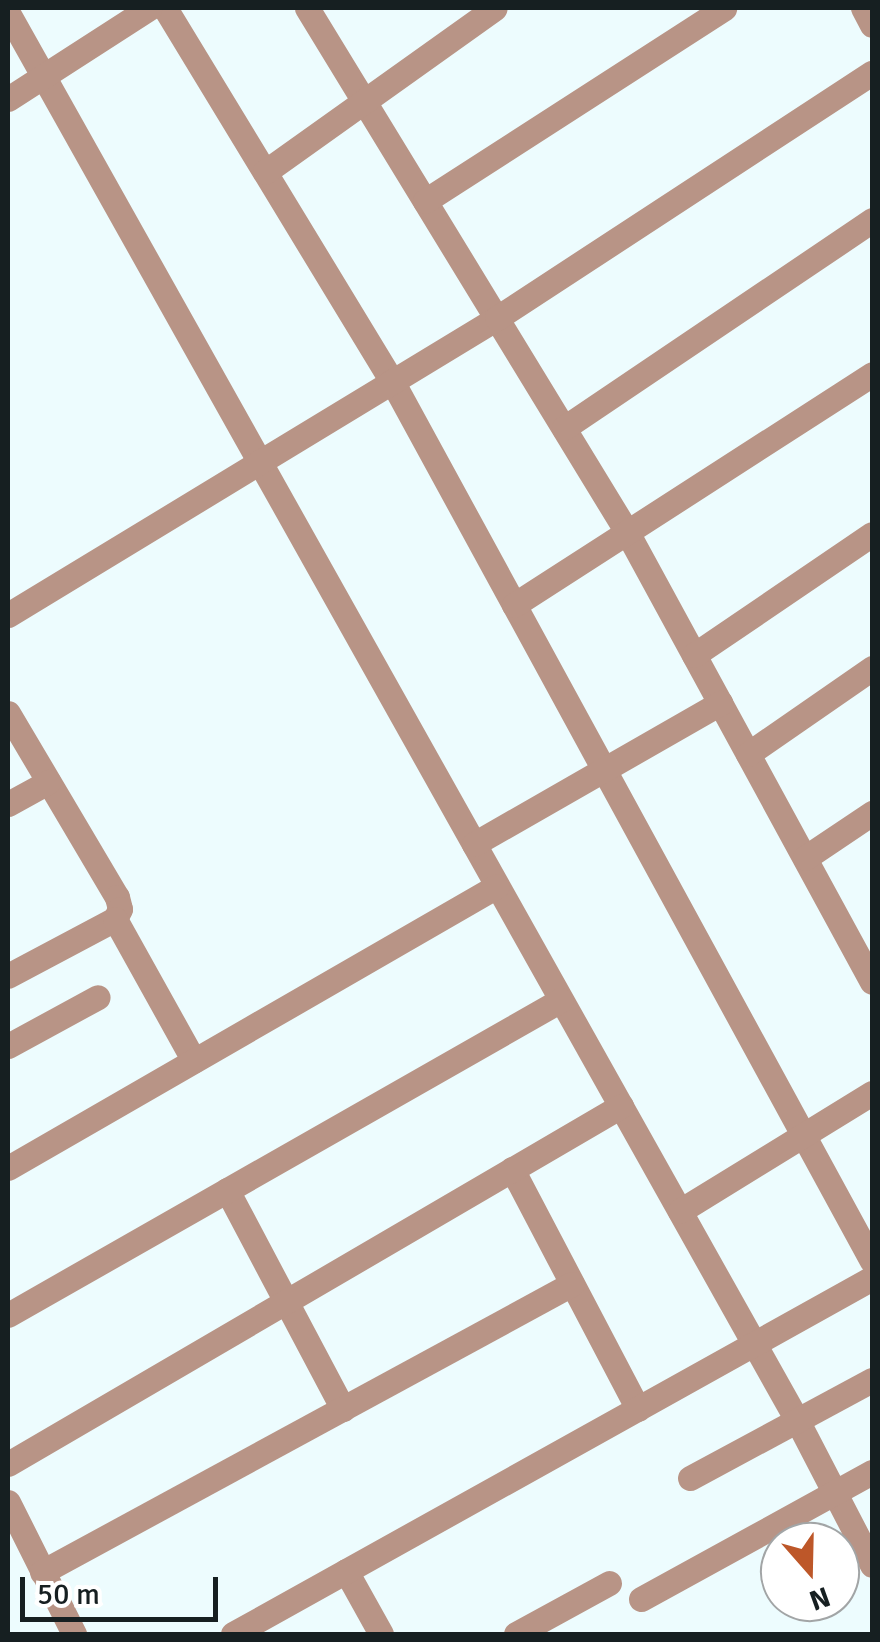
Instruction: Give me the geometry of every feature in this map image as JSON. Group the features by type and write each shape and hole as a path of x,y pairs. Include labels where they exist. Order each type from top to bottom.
{"street":[{"path":"8,99 149,8"},
{"path":"165,8 392,382 872,1261"},
{"path":"307,8 627,532 870,972"},
{"path":"265,172 363,98 496,8"},
{"path":"426,201 724,8"},
{"path":"862,8 872,25"},
{"path":"8,13 798,1422 871,1561"},
{"path":"8,615 497,318 872,72"},
{"path":"564,428 872,220"},
{"path":"514,605 872,374"},
{"path":"694,655 872,534"},
{"path":"748,754 872,668"},
{"path":"474,844 720,703"},
{"path":"8,713 117,897 120,909 115,919 8,976"},
{"path":"8,804 48,782"},
{"path":"805,858 872,813"},
{"path":"8,1168 497,886"},
{"path":"115,919 194,1060"},
{"path":"8,1046 98,997"},
{"path":"8,1314 562,1000"},
{"path":"680,1211 872,1094"},
{"path":"8,1464 621,1106"},
{"path":"512,1169 638,1409"},
{"path":"227,1190 343,1409"},
{"path":"233,1634 872,1278"},
{"path":"42,1572 572,1284"},
{"path":"690,1478 872,1380"},
{"path":"641,1599 872,1472"},
{"path":"8,1502 74,1634"},
{"path":"346,1572 381,1634"},
{"path":"516,1634 609,1584"}]}
